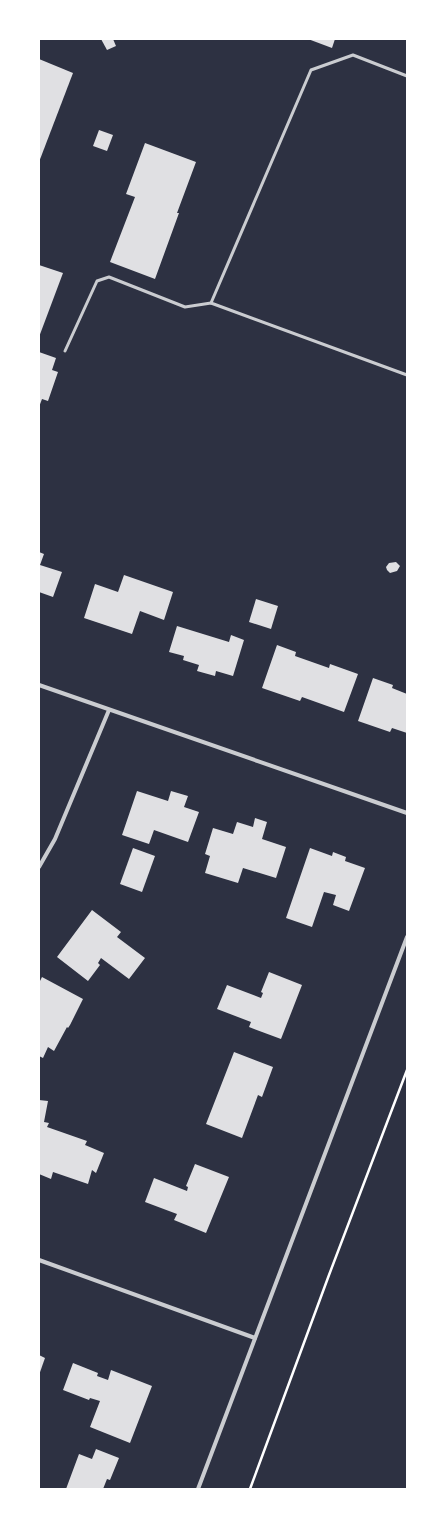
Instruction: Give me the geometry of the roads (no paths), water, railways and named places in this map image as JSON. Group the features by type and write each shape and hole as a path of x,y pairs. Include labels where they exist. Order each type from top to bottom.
{"street":[{"path":"39,685 407,813"},
{"path":"39,866 55,839 109,710"},
{"path":"198,1489 407,937"},
{"path":"39,1260 255,1338"}],"lane":[{"path":"211,303 311,70 352,55 407,76"},
{"path":"65,351 98,281 109,277 186,307 211,303 407,375"}]}
